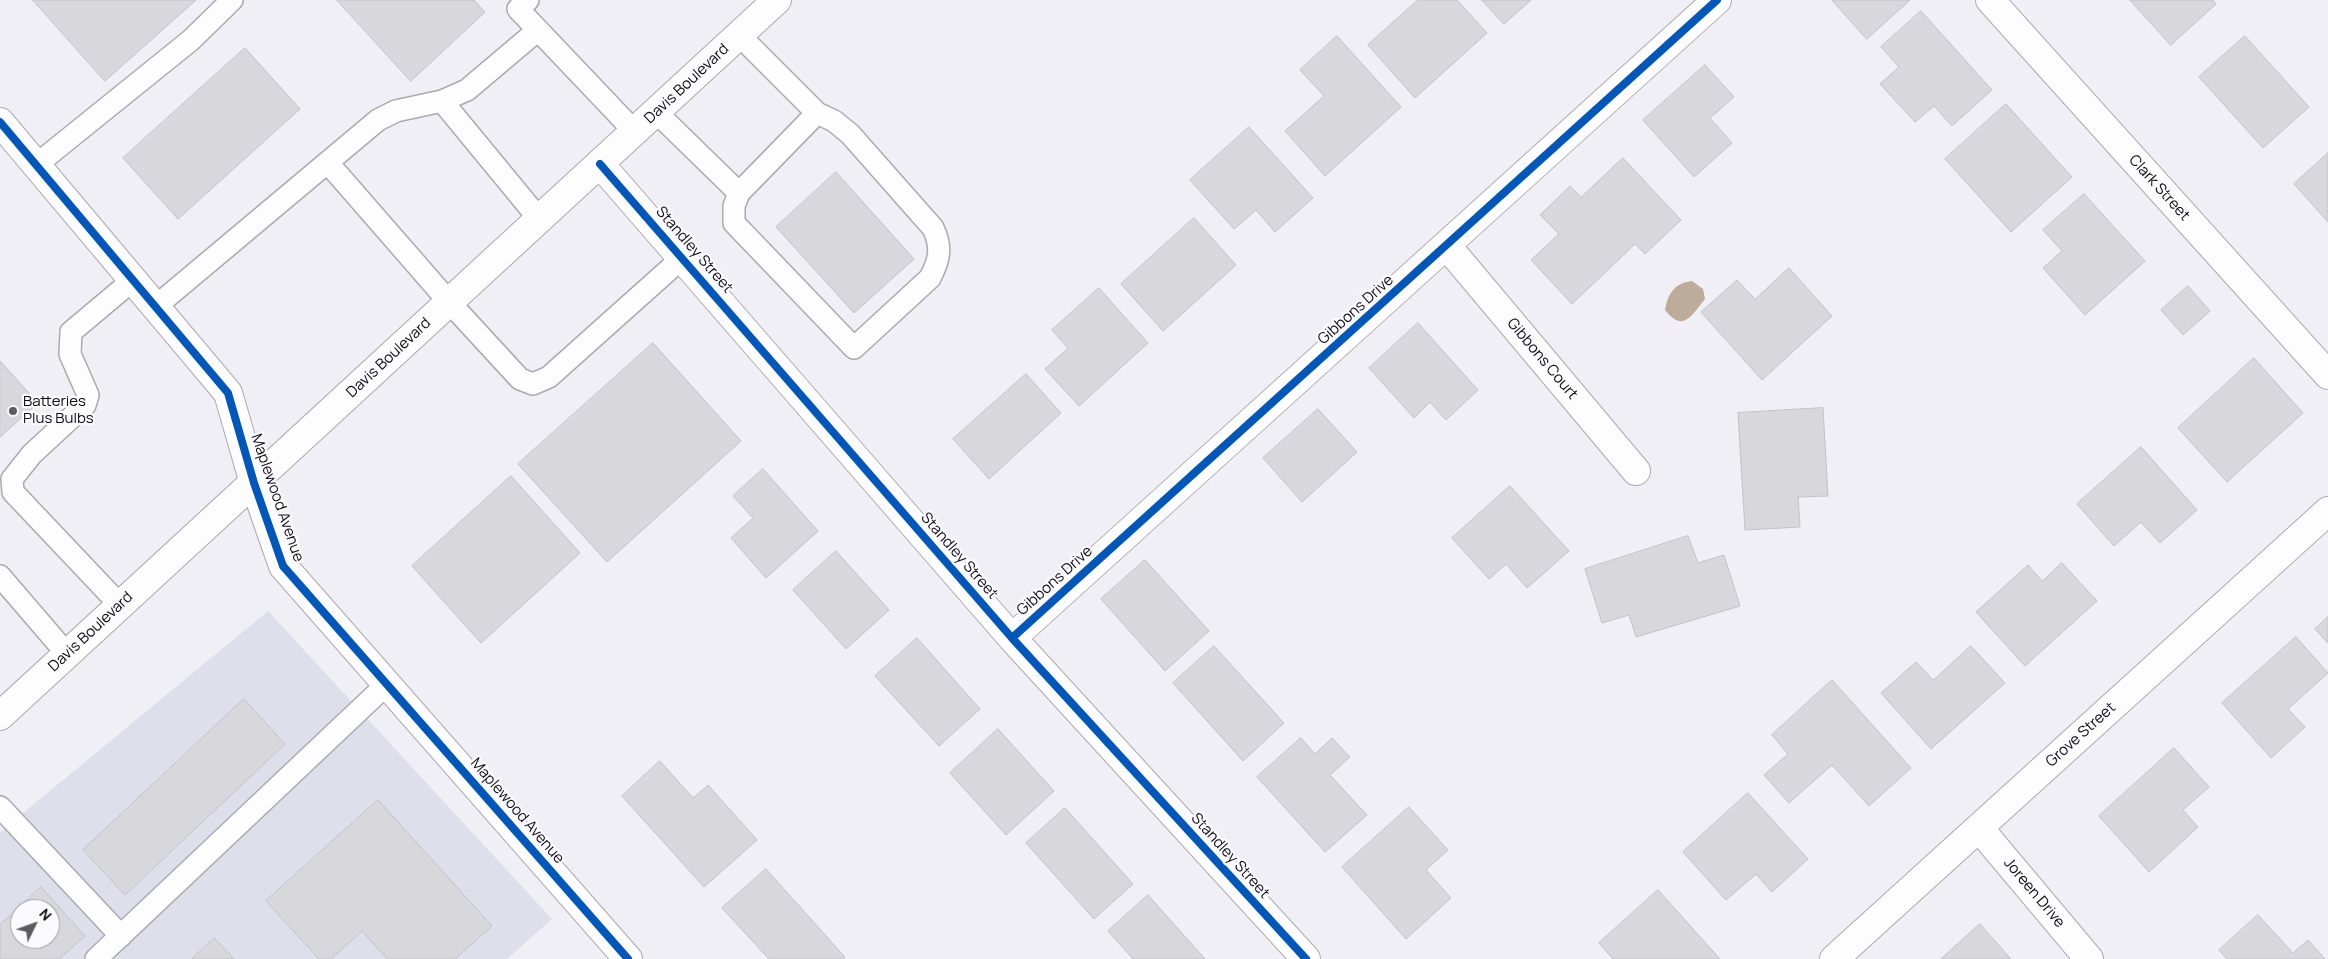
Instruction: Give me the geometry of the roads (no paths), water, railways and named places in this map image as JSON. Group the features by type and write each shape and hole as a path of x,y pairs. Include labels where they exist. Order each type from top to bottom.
{"street":[{"name":"Davis Boulevard","path":"0,716 778,0"},
{"name":"Gibbons Drive","path":"1012,638 1717,0"},
{"name":"Clark Street","path":"1990,0 2328,375"},
{"name":"Maplewood Avenue","path":"0,122 228,392 254,483 283,566 628,959"},
{"name":"Standley Street","path":"600,164 1012,638 1306,959"},
{"name":"Gibbons Court","path":"1447,246 1636,471"},
{"name":"Grove Street","path":"1834,959 2328,511"},
{"name":"Joreen Drive","path":"1979,828 2088,959"}],"lane":[{"path":"36,165 190,40 232,0"},
{"path":"528,0 518,9 635,132"},
{"path":"155,307 378,120 396,111 442,101 467,90 538,30"},
{"path":"739,35 817,112 834,121 850,134 933,228 940,250 938,264 930,278 854,348 734,222 734,206 739,193 817,112"},
{"path":"442,101 540,220"},
{"path":"656,112 739,193"},
{"path":"328,163 450,303 520,379 533,384 549,376 682,258"},
{"path":"120,605 13,492 12,479 32,454 85,405 88,395 70,354 71,332 133,280"},
{"path":"0,576 67,654"},
{"path":"96,959 387,684"},
{"path":"0,807 121,936"}],"place":[{"name":"Batteries Plus Bulbs","path":"13,411"}]}
